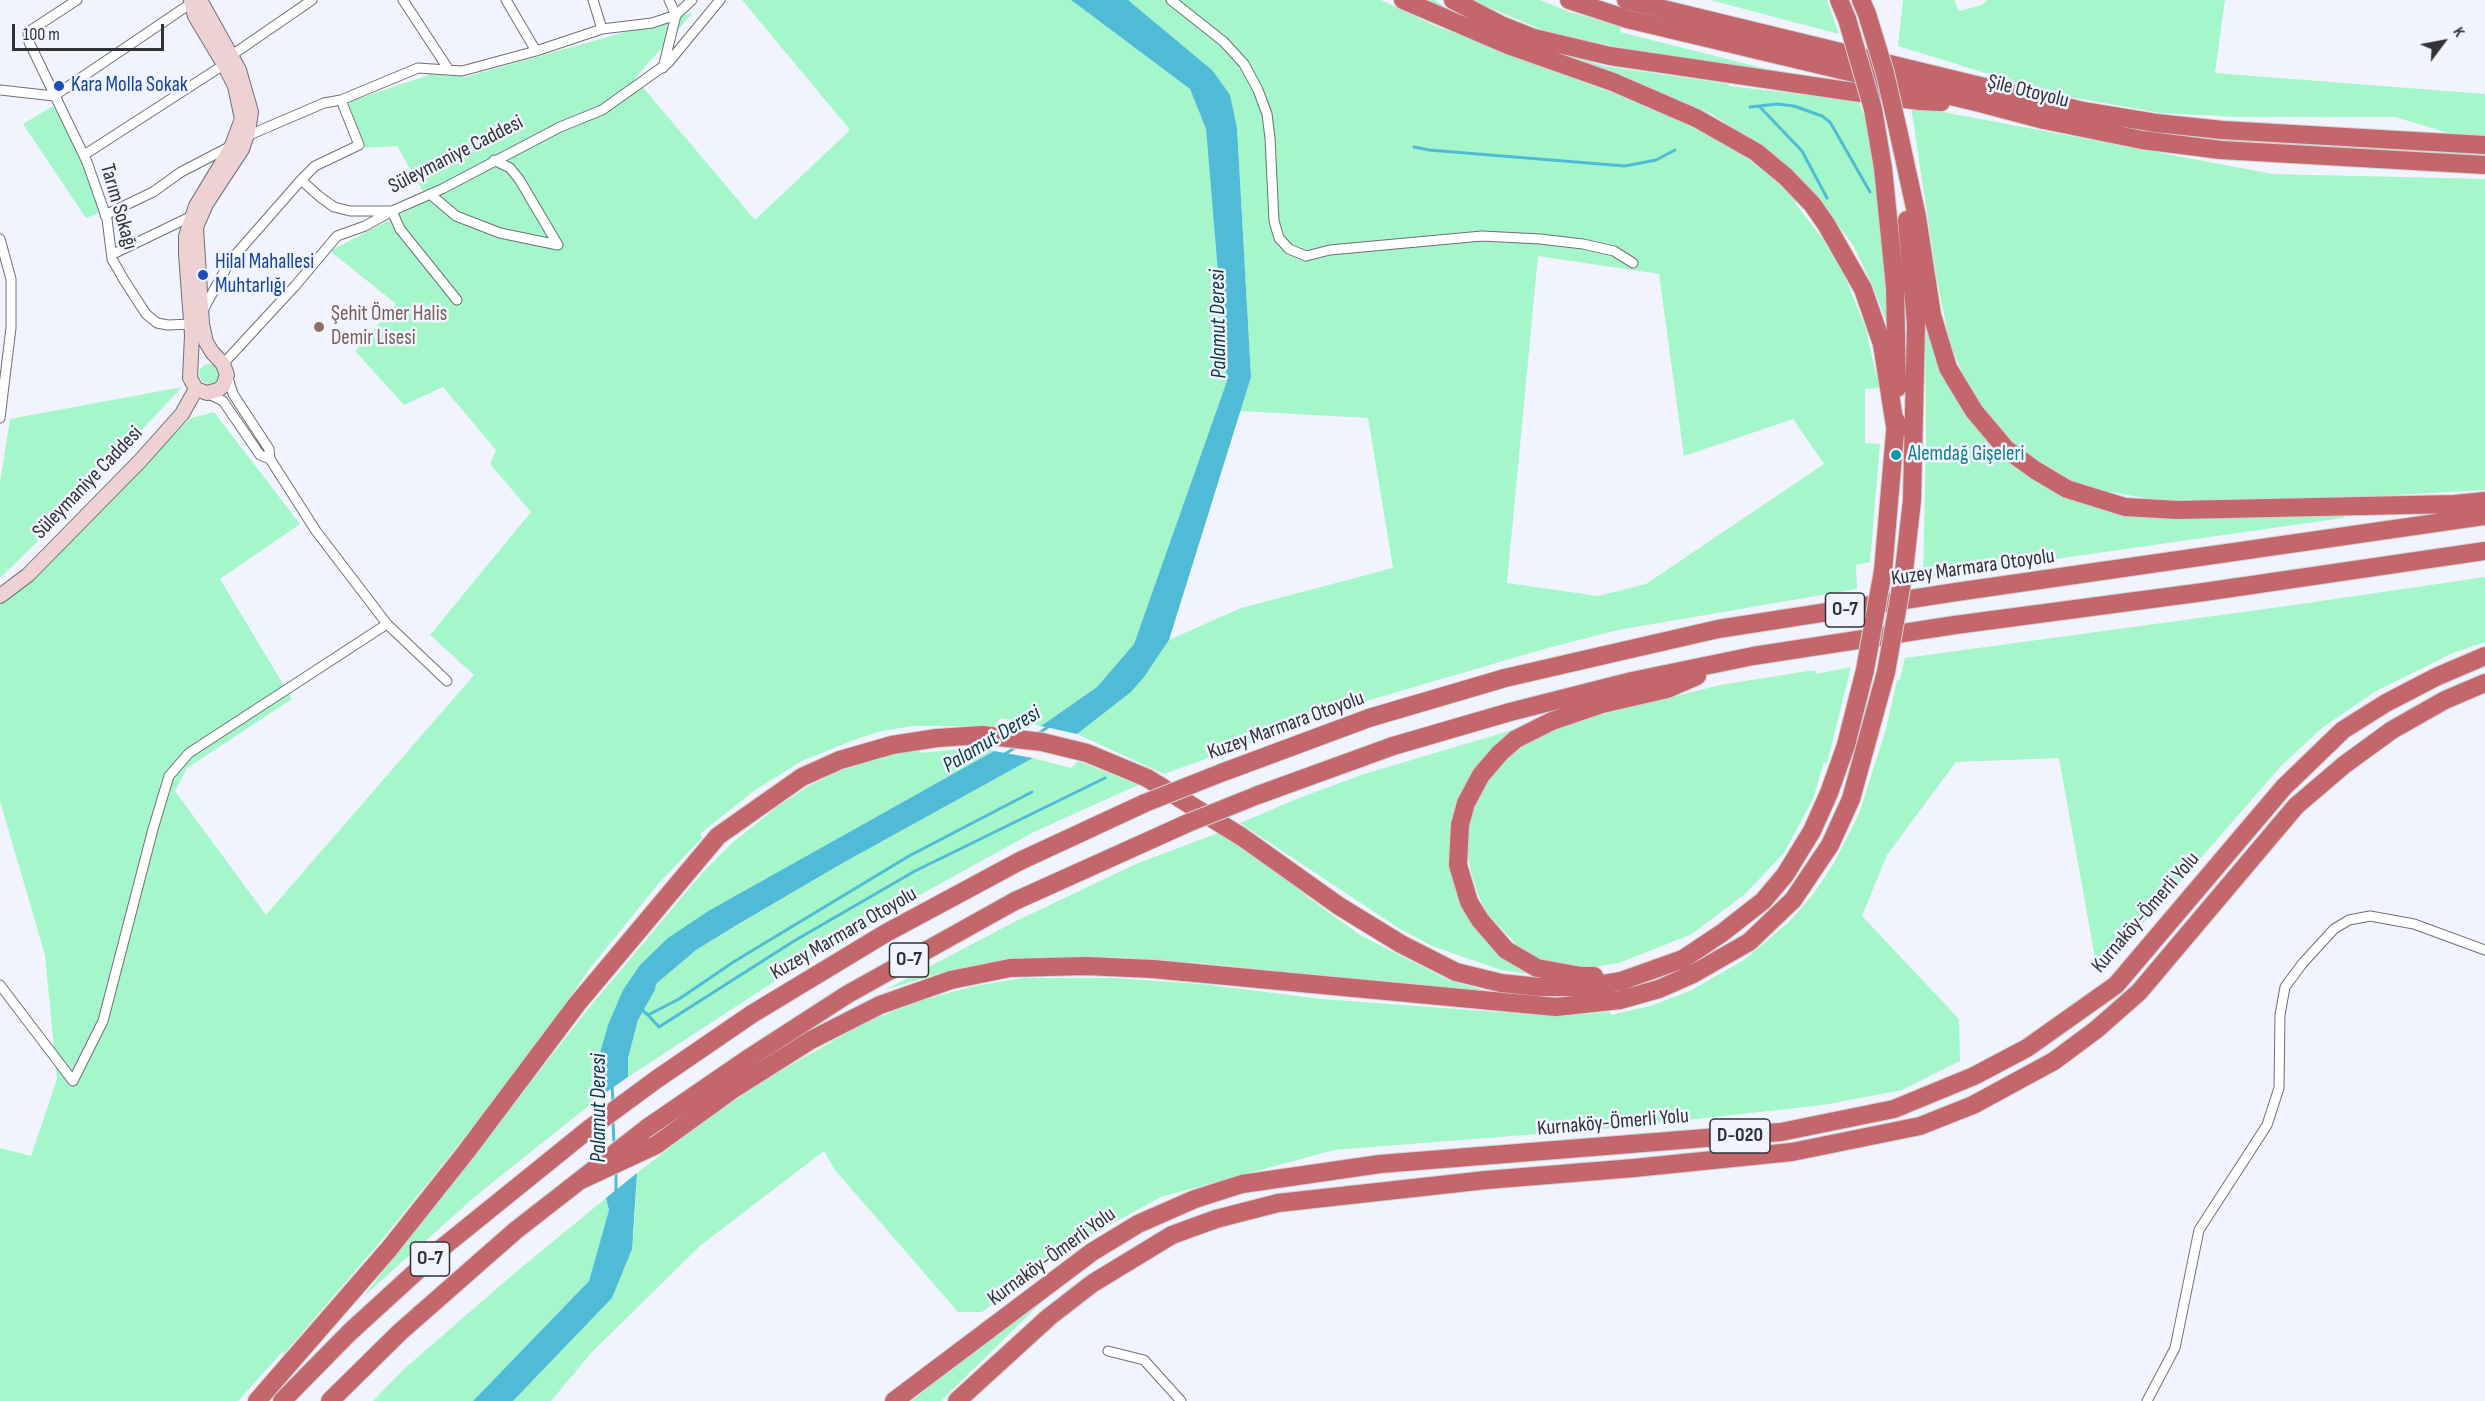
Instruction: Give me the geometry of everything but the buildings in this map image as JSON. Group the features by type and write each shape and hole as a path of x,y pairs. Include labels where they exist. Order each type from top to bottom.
{"highway":[{"path":"1403,0 1499,42 1613,82 1696,117 1756,152 1786,177 1812,204 1826,224 1863,289 1882,345 1896,432"},
{"path":"1453,0 1501,25 1534,38 1610,56 1920,101 1980,103"},
{"name":"Şile Otoyolu","path":"1569,0 1627,18 2104,134 2221,150 2485,165"},
{"name":"Şile Otoyolu","path":"1626,0 2083,111 2156,123 2222,130 2485,145"},
{"path":"256,1401 389,1249 466,1152 577,1004 718,836 802,777 840,760 892,745 937,738 982,735 1042,742 1087,753 1147,778 1242,837 1339,906 1401,944 1456,972 1501,983 1539,987 1585,987 1621,981 1683,959 1722,933 1763,901 1785,875 1812,831 1829,793 1846,745 1864,670 1883,571 1896,432 1898,362 1895,287 1883,168 1873,109 1847,19 1839,0"},
{"path":"1864,5 1885,73 1917,217 1932,315 1948,368 1974,411 2007,449 2035,470 2067,489 2125,507 2187,510 2455,504 2485,501"},
{"path":"652,1136 732,1090 811,1040 880,1005 951,980 1010,968 1086,966 1153,969 1556,1007 1620,1000 1659,989 1693,974 1749,942 1793,900 1830,845 1851,799 1886,672 1904,571 1912,500 1916,324 1898,130"},
{"name":"Kuzey Marmara Otoyolu","path":"282,1401 350,1332 443,1248 590,1129 657,1079 752,1014 886,933 1020,861 1145,803 1369,718 1505,678 1718,629 1956,592 2485,516"},
{"name":"O-7","path":"330,1401 400,1332 515,1231 581,1180 652,1136 749,1058 848,994 1015,901 1188,823 1258,795 1393,746 1510,712 1632,681 1753,656 1955,625 2228,589 2485,551"},
{"path":"1655,970 1581,976 1537,968 1506,950 1468,902 1462,883 1458,848 1460,825 1466,803 1481,775 1516,739 1552,721 1602,704 1667,689 1753,656"},
{"name":"Kurnaköy-Ömerli Yolu","path":"894,1401 1092,1252 1138,1224 1195,1199 1242,1184 1380,1164 1781,1132 1894,1109 1974,1076 2026,1048 2116,985 2284,787 2343,730 2416,687 2485,656"},
{"name":"D-020","path":"957,1401 1049,1317 1093,1283 1172,1235 1216,1219 1278,1203 1486,1180 1792,1152 1920,1126 1973,1105 2054,1061 2097,1029 2139,992 2296,806 2344,765 2392,730 2445,700 2485,683"}],"street":[{"name":"Tarım Sokağı","path":"77,0 28,32 29,42 84,155 105,215 112,259 124,280 146,314 157,323 168,326 196,319"},
{"path":"84,155 228,60 312,0"},
{"path":"403,0 448,70"},
{"path":"507,0 536,51"},
{"path":"593,0 602,29"},
{"path":"663,68 676,15 669,0"},
{"path":"105,215 153,192 181,172 247,136 324,103 341,100 418,68 462,71 536,51 602,29 652,23 676,15 692,0"},
{"name":"Süleymaniye Caddesi","path":"223,366 337,236 365,226 560,127 602,110 663,68 684,46 720,0"},
{"path":"1171,0 1224,42 1244,63 1258,90 1267,114 1270,138 1274,221 1279,238 1289,249 1306,256 1330,250 1482,236 1540,238 1614,251 1634,263"},
{"path":"0,89 54,96 194,1 228,60 242,79 252,111 247,136 232,167 206,204 196,227 196,319 190,378 202,391 223,401 260,455 270,459"},
{"path":"228,60 242,119 233,144 192,216 186,236 186,254 196,319 206,342 223,366 233,394 269,449 270,459 316,531 387,624 447,681"},
{"path":"196,319 230,261 301,180 315,166 359,145 341,100"},
{"path":"430,194 456,216 500,233 558,245 519,179 510,168 494,160"},
{"path":"301,180 334,207 350,211 392,211 399,229 457,300"},
{"path":"113,254 192,216"},
{"path":"0,239 11,279 11,328 0,418"},
{"path":"0,326 11,328"},
{"path":"191,366 200,357 207,355 223,366 225,381 218,390 202,391"},
{"name":"Süleymaniye Caddesi","path":"0,596 28,575 140,461 202,391"},
{"path":"0,985 74,1081 103,1021 153,829 169,777 189,753 387,624"},
{"path":"2147,1401 2175,1348 2199,1230 2267,1125 2279,1088 2280,1015 2285,987 2296,972 2334,929 2349,920 2370,916 2414,924 2485,950"},
{"path":"1108,1351 1144,1360 1181,1401"}],"green space":[{"path":"742,0 1071,0 1190,89 1206,129 1227,381 1134,644 1097,687 1041,726 1001,718 994,726 913,726 881,731 802,761 755,790 701,833 702,838 659,883 591,967 518,1071 380,1242 283,1355 284,1350 238,1401 0,1401 0,1148 31,1156 57,1079 45,955 0,801 0,605 191,418 214,412 300,524 220,579 292,699 187,768 175,791 266,915 474,675 430,635 531,512 490,464 496,450 443,387 404,405 355,351 396,304 330,251 428,200 397,146 365,148 348,102 432,74 465,77 693,13 635,78 755,220 850,130"},
{"path":"1128,0 1381,0 1433,25 1657,110 1733,148 1765,172 1797,201 1795,203 1822,238 1845,277 1866,329 1876,375 1879,376 1881,388 1865,389 1865,443 1880,444 1870,562 1856,565 1857,589 1618,630 1544,649 1363,702 1164,774 1077,734 1131,692 1169,640 1241,608 1393,568 1368,418 1240,411 1251,377 1237,128 1212,70","holes":["1538,256 1659,274 1684,456 1793,419 1824,464 1646,584 1598,596 1507,583"]},
{"path":"1422,0 1435,0 1460,18"},
{"path":"1471,0 1540,0 1570,12 1620,26 1620,32 1775,71 1672,58 1550,33"},
{"path":"1710,0 1827,0 1839,34"},
{"path":"1903,0 1954,0 1959,11 1982,5 1987,0 2225,0 2215,73 2485,94 2485,137 2462,137 2395,117 2239,117 2160,113 2053,94 1898,46"},
{"path":"1460,18 1603,66 1729,84 1729,86 1859,101 1863,114 1866,114 1880,215 1890,332 1872,284 1853,245 1825,208 1782,162 1710,113 1658,91"},
{"path":"53,106 110,209 86,218 23,124"},
{"path":"1911,106 2273,174 2485,179 2485,490 2361,497 2162,501 2088,488 2051,471 2016,445 1985,412 1964,377 1950,343 1937,280"},
{"path":"1925,312 1972,419 2111,511 2344,513 2343,518 1923,578 1926,446"},
{"path":"209,364 216,367 219,374 216,381 209,384 202,381 199,374 202,367"},
{"path":"182,387 36,543 0,578 0,483 10,419"},
{"path":"2485,577 2485,642 2453,653 2376,691 2322,728 2282,765 2151,915 2097,969 2059,758 1956,762 1887,855 1862,916 1959,1019 1960,1061 1902,1090 1823,1105 1614,1128 1334,1150 1161,1197 1071,1246 982,1312 958,1312 835,1170 824,1151 701,1245 592,1352 551,1401 513,1401 612,1298 634,1232 637,1173 711,1116 770,1077 866,1022 920,1001 970,987 1022,978 1114,978 1201,984 1321,999 1552,1016 1610,1012 1611,1015 1650,1006 1690,991 1744,960 1790,921 1814,893 1834,863 1859,814 1886,729 1897,680 1900,679 1905,658"},
{"path":"1851,667 1827,763 1824,762 1813,799 1784,853 1745,894 1692,934 1619,963 1595,967 1560,965 1536,958 1516,944 1486,912 1471,871 1467,851 1469,829 1474,805 1484,785 1498,764 1519,747 1539,735 1568,723 1720,685 1815,670 1817,674"},
{"path":"1529,725 1473,778 1458,887 1541,976 1501,970 1432,946 1400,929 1240,823 1361,775"},
{"path":"981,748 994,751 710,910 598,1060 601,1096 478,1194 363,1297 588,1009 703,872 732,843 777,807 807,787 839,771 880,757 920,749 921,753 958,749 973,752"},
{"path":"1033,758 1071,768 1078,761 1138,785 1034,832 918,896 798,966 628,1077 628,1058 638,1020 656,984 696,950 841,864"},
{"path":"1218,833 1309,895 1306,896 1360,935 1448,980 1490,992 1118,957 1040,957 990,962 937,974 885,990 1016,921 1136,864"},
{"path":"606,1198 609,1210 589,1281 473,1401 373,1401 405,1368"},
{"path":"1066,1278 941,1401 911,1401"}],"water":[{"path":"1071,0 1128,0 1212,70 1230,95 1237,128 1251,377 1169,640 1131,692 1077,734 1041,726 1097,687 1134,644 1227,381 1206,129 1190,89"},
{"path":"994,751 1033,758 841,864 737,925 696,950 656,984 638,1020 628,1058 628,1077 601,1096 598,1060 608,1025 623,990 640,965 668,938 710,910"},
{"path":"637,1173 632,1249 612,1298 513,1401 473,1401 589,1281 609,1210 606,1198"}],"waterway":[{"path":"1750,107 1777,104 1794,106 1822,116 1830,122 1870,192"},
{"path":"1759,106 1802,151 1827,198"},
{"path":"1414,147 1625,166 1656,160 1675,150"},
{"name":"Palamut Deresi","path":"1036,735 1051,725"},
{"name":"Palamut Deresi","path":"1003,755 1018,746"},
{"path":"648,1015 659,1027 794,941 915,871 1105,778"},
{"path":"641,1009 648,1015 679,999 735,961 909,856 1032,792"},
{"name":"Palamut Deresi","path":"612,1085 613,1102"},
{"name":"Palamut Deresi","path":"613,1121 614,1144"},
{"name":"Palamut Deresi","path":"616,1172 616,1192"}],"place":[{"name":"Kara Molla Sokak","path":"59,86"},
{"name":"Hilal Mahallesi Muhtarlığı","path":"203,275"},
{"name":"Şehit Ömer Halis Demir Lisesi","path":"319,327"},
{"name":"Alemdağ Gişeleri","path":"1896,455"}]}
